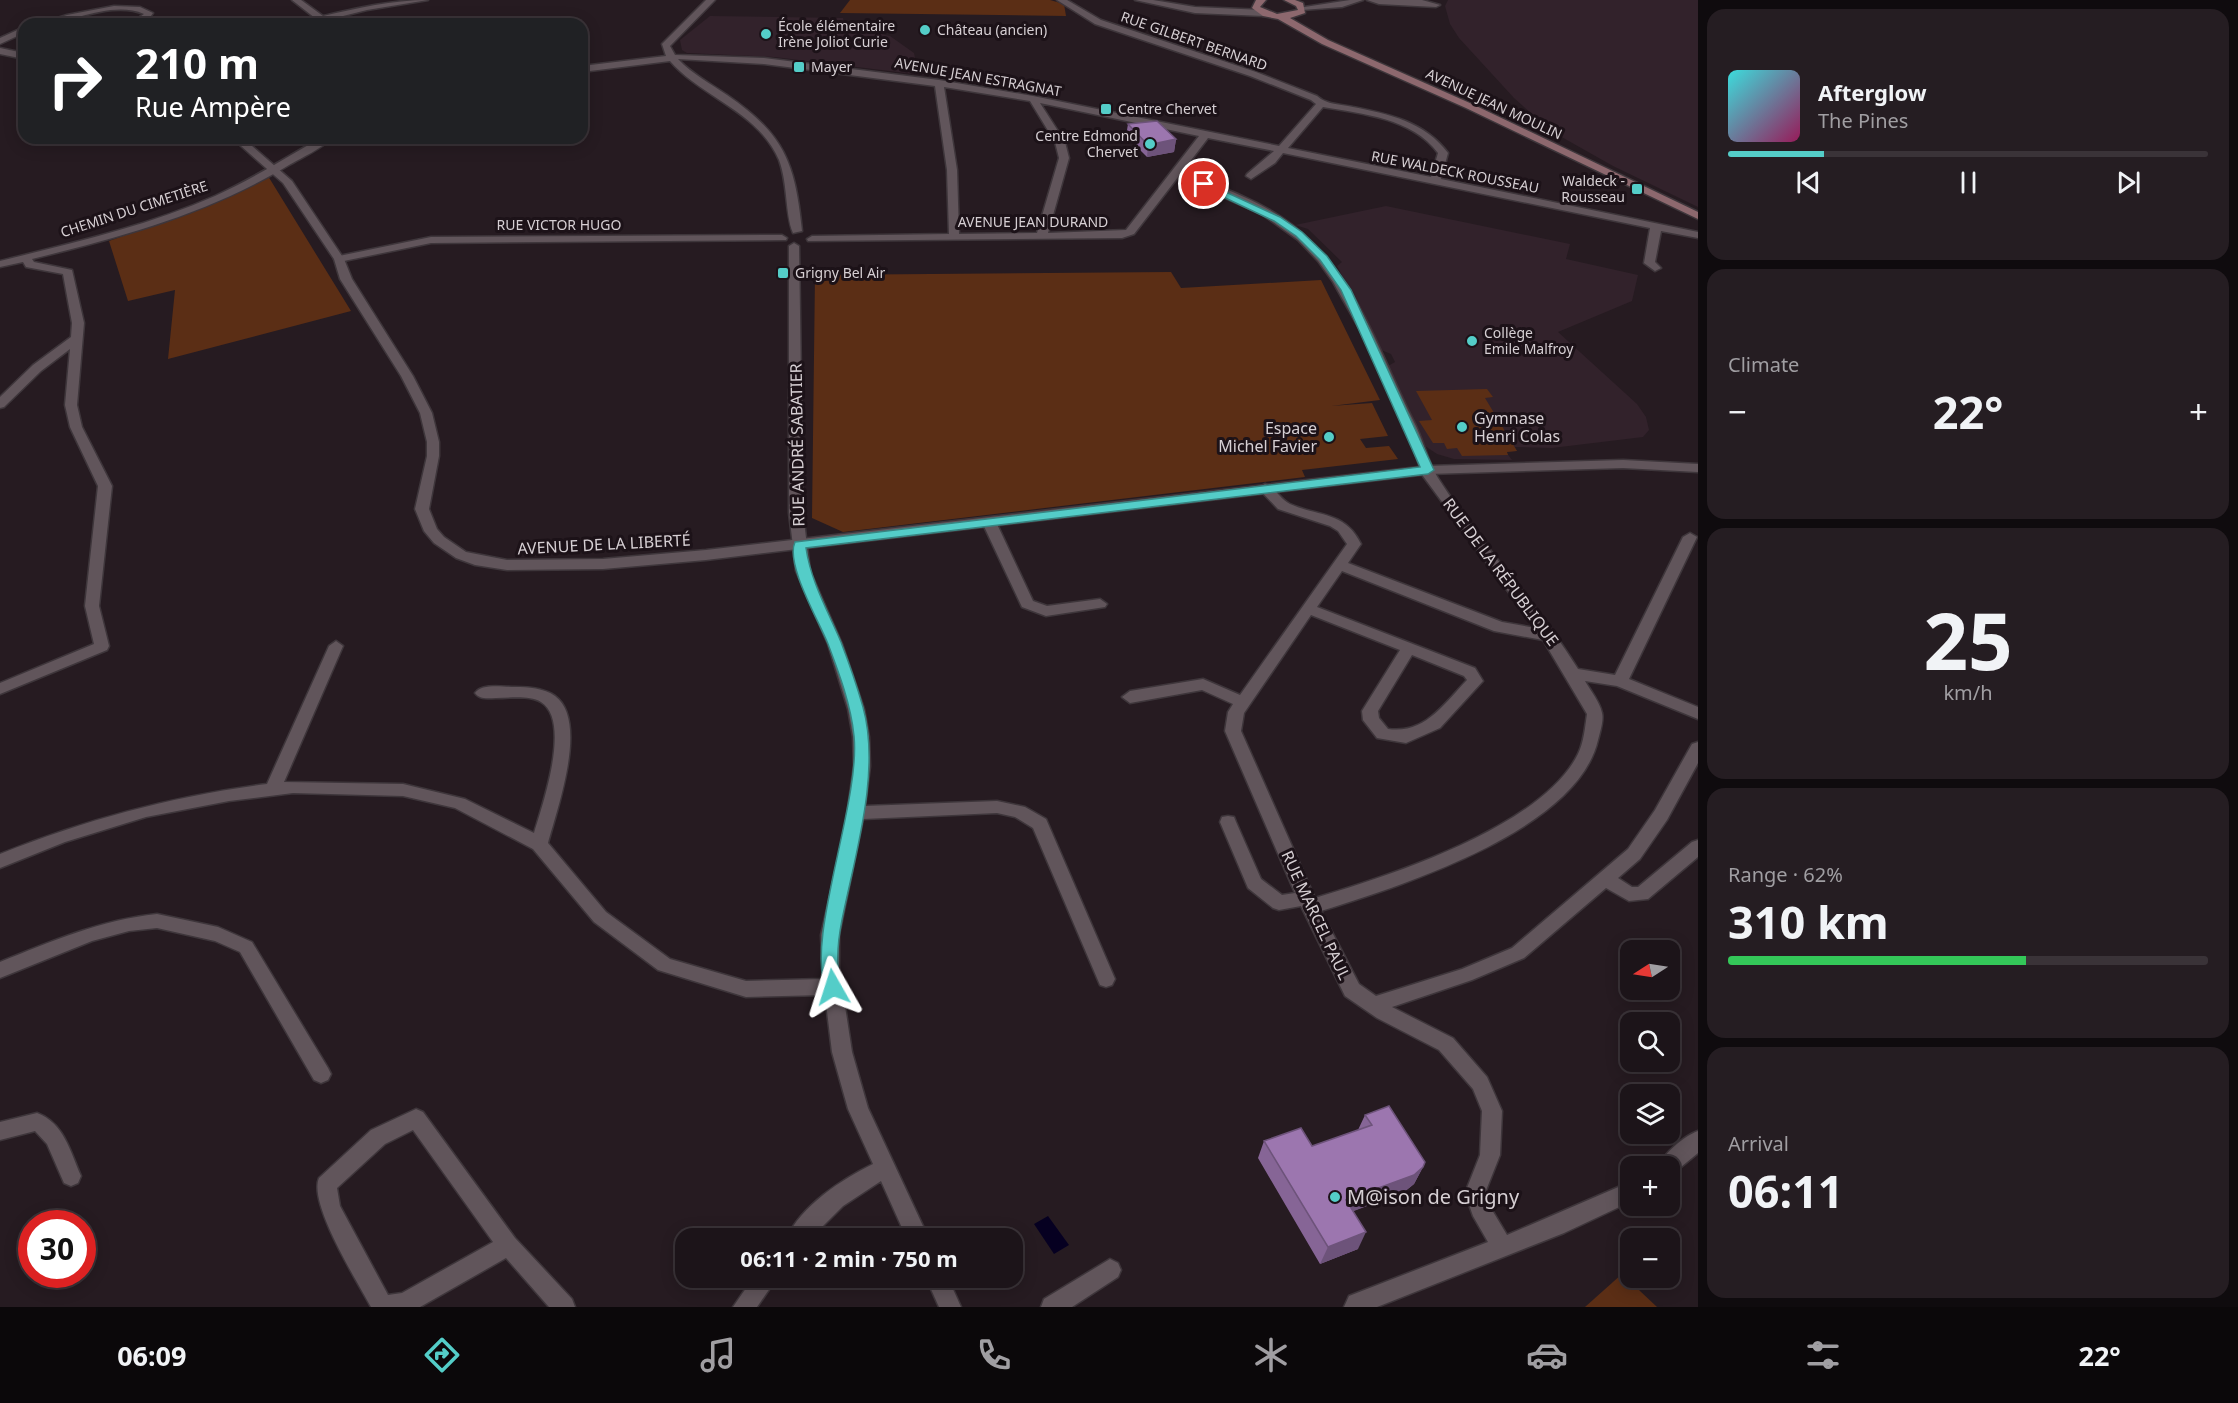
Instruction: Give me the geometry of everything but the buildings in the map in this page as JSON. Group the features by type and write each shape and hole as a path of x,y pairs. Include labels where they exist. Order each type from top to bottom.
{"main road":[{"path":"1256,2 1264,13 1279,16 1293,15 1302,11 1295,3"},
{"name":"AVENUE JEAN MOULIN","path":"1293,15 1322,36 1565,146 1698,210"},
{"name":"AVENUE JEAN MOULIN","path":"1279,16 1325,42 1469,106 1698,216"}],"street":[{"path":"296,0 321,18 367,8 424,0"},
{"path":"711,0 666,46 675,64 749,114 772,136 785,163 795,205 797,231"},
{"name":"RUE GILBERT BERNARD","path":"1061,0 1098,22 1253,74 1314,98 1321,104 1412,125 1438,143 1443,153 1435,182"},
{"path":"1139,0 1195,10 1264,13"},
{"path":"1295,3 1344,0"},
{"path":"1295,3 1342,5 1359,0"},
{"path":"1371,0 1382,3 1421,0 1436,4"},
{"path":"1230,11 1256,2"},
{"path":"64,18 105,6 128,3 140,4 149,13 146,18"},
{"path":"0,41 18,33"},
{"path":"0,51 18,55"},
{"name":"AVENUE JEAN ESTRAGNAT","path":"588,68 671,57 764,61 939,83 1033,99 1206,135"},
{"path":"939,83 952,170 954,238"},
{"path":"1033,99 1060,142 1064,158 1062,173 1041,237"},
{"path":"1251,176 1281,151 1321,104"},
{"name":"AVENUE JEAN DURAND","path":"812,239 1103,238 1127,234 1206,135"},
{"name":"RUE WALDECK ROUSSEAU","path":"1206,135 1698,235"},
{"name":"AVENUE DE LA LIBERTÉ","path":"244,144 287,181 339,259 346,279 407,376 426,413 433,442 433,456 422,509 431,531 451,549 490,563 603,564 799,545 1428,470 1623,464 1698,468"},
{"name":"CHEMIN DU CIMETIÈRE","path":"0,264 91,242 161,219 227,193 273,170 317,144"},
{"name":"RUE DE LA RÉPUBLIQUE","path":"1176,173 1224,192 1277,219 1299,234 1323,258 1346,290 1428,470 1576,674 1595,714 1584,758 1556,793 1502,833 1431,867 1308,903 1279,903 1254,883 1228,822"},
{"path":"1655,268 1649,263 1656,226"},
{"path":"797,231 810,234 812,239 806,244 788,242 787,233 797,231"},
{"name":"RUE VICTOR HUGO","path":"339,259 431,240 788,242"},
{"name":"RUE ANDRÉ SABATIER","path":"788,242 796,513 799,545 803,571 834,644 856,709 861,737 862,766 855,813 830,935 830,967 842,1053 858,1109 913,1228"},
{"path":"0,689 102,646 92,606 105,486 76,427 71,405 78,323 68,272 30,265 26,258"},
{"path":"0,404 37,368 77,338"},
{"name":"RUE MARCEL PAUL","path":"1264,488 1284,507 1335,523 1350,533 1354,544 1242,702 1236,712 1233,731 1308,903 1352,990 1373,1005 1446,1044 1480,1083 1492,1111 1490,1155 1475,1192 1480,1209 1502,1246"},
{"path":"989,522 1027,604 1046,611 1100,604"},
{"path":"1620,681 1690,537"},
{"path":"1339,565 1499,627 1549,636"},
{"path":"1309,609 1409,648 1470,672 1475,681 1434,723 1406,737 1383,734 1371,720 1370,711 1409,648"},
{"path":"273,789 336,646"},
{"path":"1576,674 1620,681 1698,712"},
{"path":"1130,697 1203,684 1242,702"},
{"path":"483,693 542,695 555,704 561,715 563,727 553,789 539,844"},
{"path":"1373,1005 1466,975 1518,953 1634,854 1661,815 1698,748"},
{"path":"0,861 60,837 146,811 229,795 293,787 403,790 459,803 539,844 600,917 664,965 747,989 833,987"},
{"path":"855,813 997,807 1019,812 1040,824 1106,979"},
{"path":"1607,879 1629,894 1642,894 1698,847"},
{"path":"0,970 89,934 129,924 157,921 218,934 246,947 321,1074"},
{"path":"508,1245 404,1304 382,1306 330,1208 326,1185 378,1137 416,1118 508,1245 564,1307"},
{"path":"0,1131 37,1122 43,1124 51,1132 71,1176"},
{"path":"1680,1156 1698,1140"},
{"path":"805,1228 813,1218 850,1188 884,1169"},
{"path":"1355,1307 1357,1304 1592,1211 1620,1197"},
{"path":"1052,1307 1110,1270"},
{"path":"744,1307 758,1288"},
{"path":"941,1288 950,1307"}],"shaded area":[{"path":"850,0 1050,0 1064,4 1066,16 840,13"},
{"path":"1448,0 1698,0 1698,207 1613,166 1551,131 1514,98 1459,38 1450,24 1445,6"},
{"name":"École élémentaire Irène Joliot Curie","path":"710,16 843,18 845,26 890,36 914,53 916,63 925,63 933,71 931,76 774,57 687,53 682,50 680,40"},
{"path":"268,176 351,311 168,359 175,290 128,301 109,241 201,208"},
{"name":"Collège Emile Malfroy","path":"1386,206 1570,244 1566,259 1638,275 1632,301 1558,332 1637,404 1646,417 1649,430 1643,437 1552,448 1515,447 1517,451 1506,452 1512,460 1454,459 1437,454 1425,446 1388,366 1395,362 1391,354 1381,350 1337,266 1342,262 1308,229 1295,225"},
{"path":"1171,272 1181,288 1321,280 1380,400 1331,406 1372,403 1388,436 1360,439 1366,448 1389,446 1398,459 1302,470 1305,477 843,532 812,518 815,275"},
{"name":"Gymnase Henri Colas","path":"1487,389 1493,397 1485,398 1517,451 1507,452 1508,455 1462,456 1457,448 1447,449 1444,443 1433,443 1419,421 1432,420 1416,391"},
{"path":"1048,1216 1069,1245 1054,1254 1034,1224"},
{"path":"1620,1276 1620,1288 1637,1288 1657,1307 1585,1307"}],"place":[{"name":"Château (ancien)","path":"925,30"},
{"name":"École élémentaire Irène Joliot Curie","path":"766,34"},
{"name":"Mayer","path":"799,67"},
{"name":"Centre Chervet","path":"1106,109"},
{"name":"Centre Edmond Chervet","path":"1150,144"},
{"name":"Waldeck - Rousseau","path":"1637,189"},
{"name":"Grigny Bel Air","path":"783,273"},
{"name":"Collège Emile Malfroy","path":"1472,341"},
{"name":"Gymnase Henri Colas","path":"1462,427"},
{"name":"Espace Michel Favier","path":"1329,437"},
{"name":"M@ison de Grigny","path":"1335,1197"}],"route":[{"path":"833,987 830,967 830,935 853,829 862,766 861,737 856,709 834,644 803,571 799,545 1428,470 1346,290 1323,258 1299,234 1277,219 1204,184"}]}
